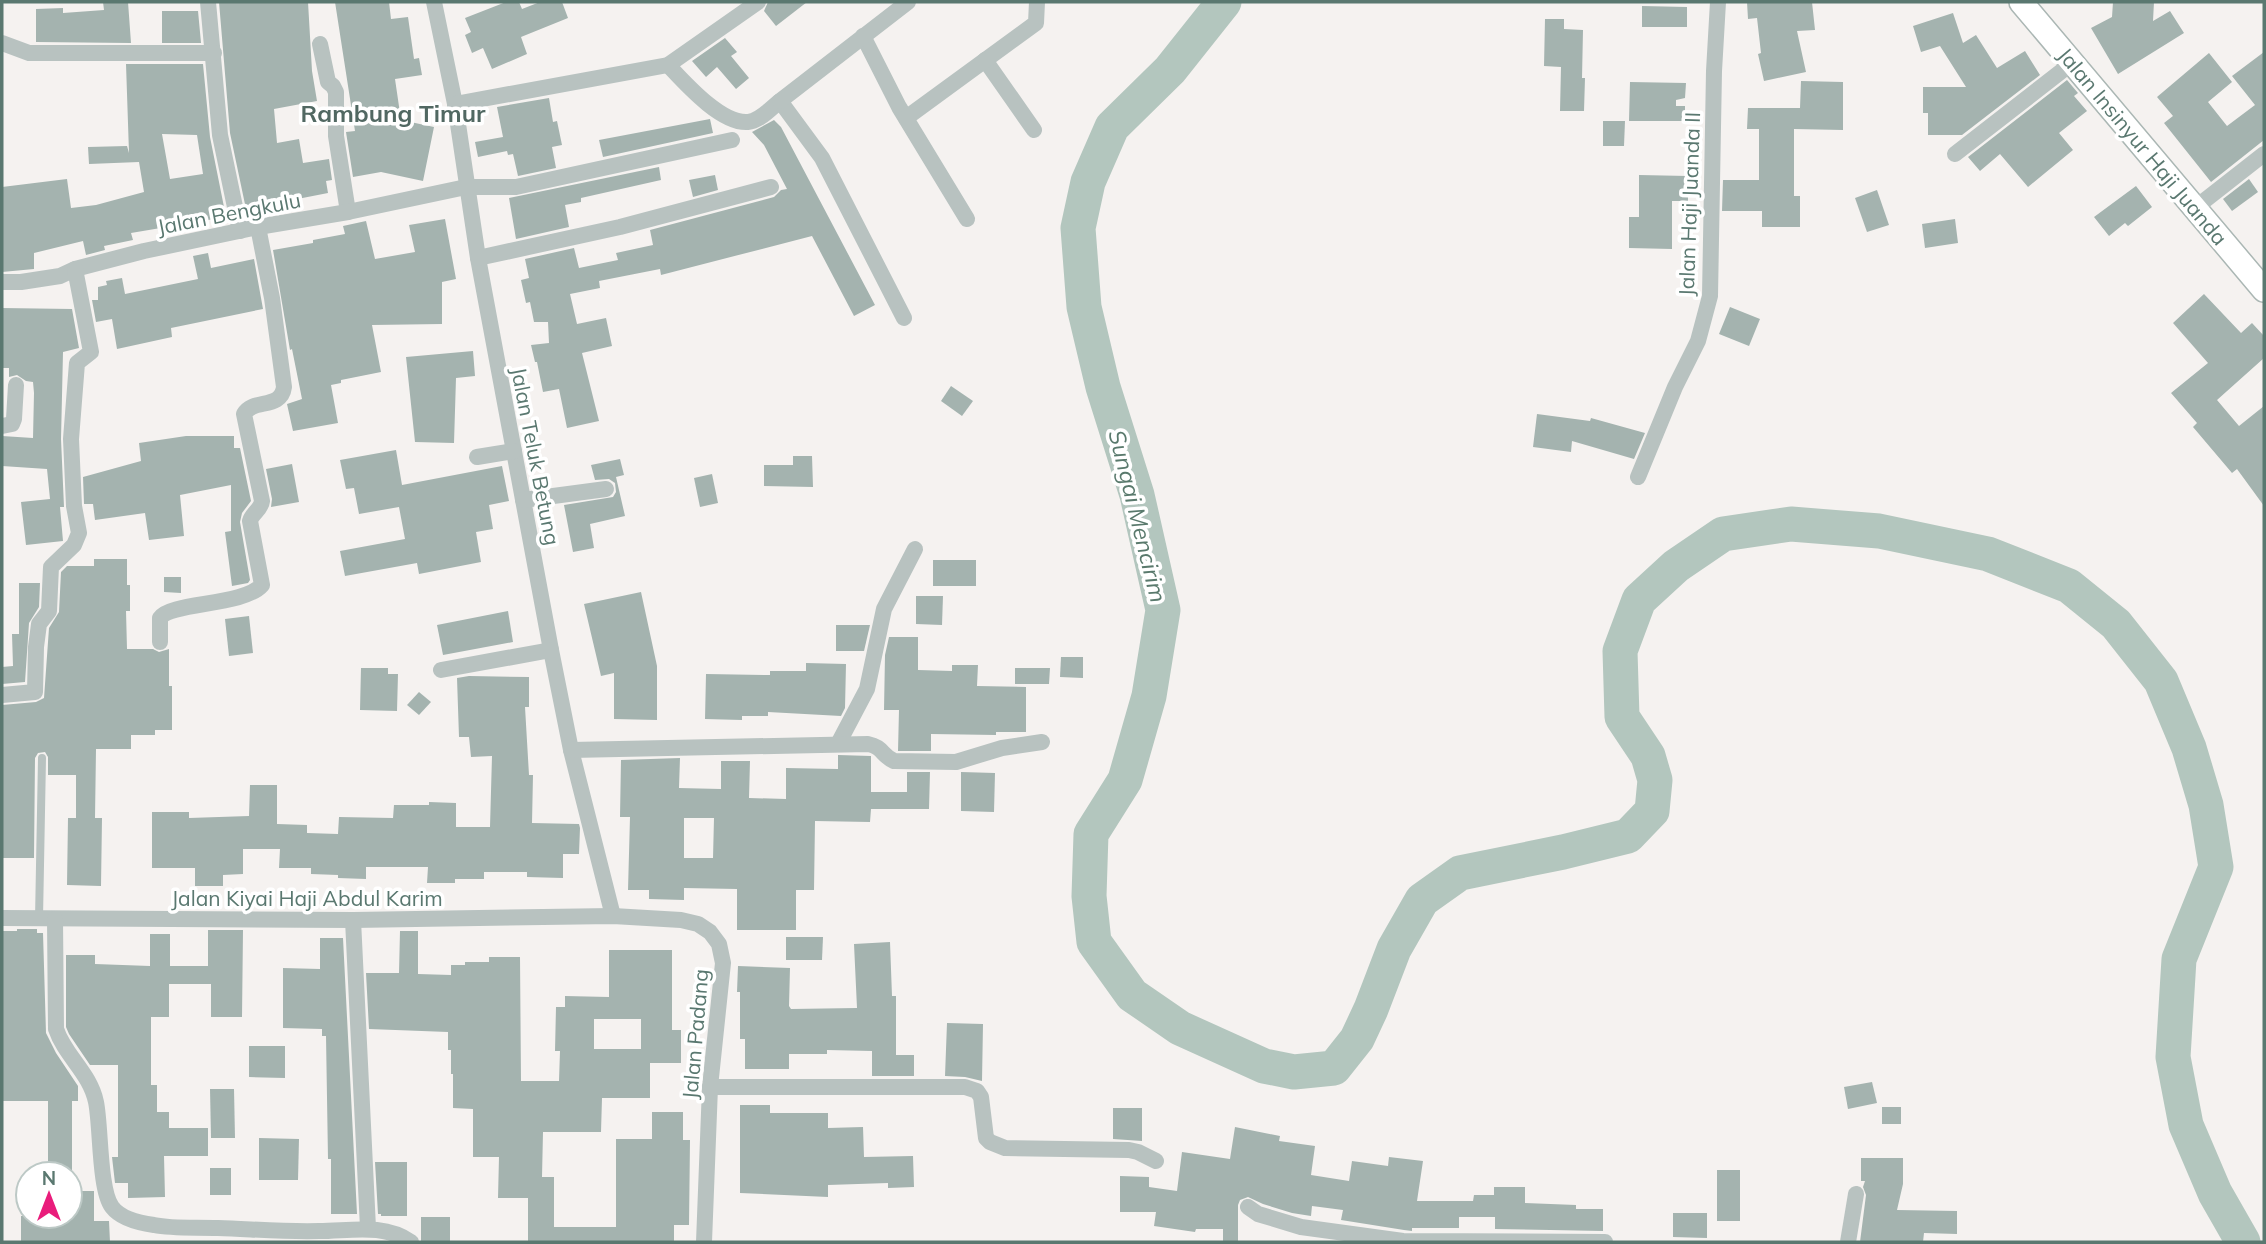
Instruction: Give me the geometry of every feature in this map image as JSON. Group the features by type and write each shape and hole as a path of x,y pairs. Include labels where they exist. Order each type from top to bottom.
{"street":[{"path":"208,2 220,135 240,231"},
{"name":"Jalan Teluk Betung","path":"434,2 455,104 478,258 551,650 571,750 613,916"},
{"path":"455,104 668,65 758,2"},
{"path":"668,65 689,87 722,114 749,122 765,114 908,2"},
{"path":"906,118 1036,23 1037,2"},
{"name":"Jalan Haji Juanda II","path":"1638,477 1675,387 1698,341 1710,296 1714,71 1718,2"},
{"name":"Jalan Insinyur Haji Juanda","path":"2021,2 2195,208 2260,277"},
{"path":"863,36 906,118 967,219"},
{"path":"2,43 29,53 214,53"},
{"path":"320,44 328,82 336,92 336,136 348,212"},
{"path":"985,60 1034,130"},
{"path":"1955,154 2072,63"},
{"path":"780,101 822,158 904,318"},
{"name":"Jalan Bengkulu","path":"2,282 60,276 75,269 144,251 258,227 348,212 466,187 516,187 732,140"},
{"path":"2195,208 2264,154"},
{"path":"478,258 620,227 771,187"},
{"path":"160,642 160,618 166,612 211,604 253,592 262,585 250,521 251,516 261,506 261,492 251,456 244,414 249,407 278,399 283,394 284,387 272,299 258,227"},
{"path":"2,695 35,692 36,647 39,624 49,611 51,567 74,545 79,533 74,506 72,426 76,363 90,352 75,269"},
{"path":"2,426 12,424 14,419 16,385"},
{"path":"477,457 514,451"},
{"path":"523,500 606,489"},
{"path":"838,744 867,689 873,671 876,641 884,609 915,549"},
{"path":"441,670 551,650"},
{"path":"571,750 874,745 894,761 948,762 964,761 1013,745 1042,742"},
{"name":"Jalan Kiyai Haji Abdul Karim","path":"2,918 353,920 613,916"},
{"name":"Jalan Padang","path":"613,916 681,920 698,924 710,932 719,944 723,963 710,1087 704,1242"},
{"path":"47,919 56,1029 60,1040 92,1087 105,1184 110,1205 122,1217 156,1226 319,1231 368,1228 411,1242"},
{"path":"353,920 368,1228"},
{"path":"710,1087 965,1087 977,1091 981,1097 986,1138 997,1146 1129,1150 1156,1161"},
{"path":"1848,1242 1856,1194"},
{"path":"1248,1207 1258,1214 1301,1227 1367,1239 1605,1242"},
{"path":"152,1242 156,1226"}],"lane":[{"path":"42,758 47,919"}],"building":[{"path":"103,2 128,2 131,43 36,42 36,9 63,8 63,13 104,10"},
{"path":"219,2 308,2 312,71 317,101 274,109 277,143 299,139 303,163 329,159 332,180 326,181 328,193 246,209 230,133"},
{"path":"335,2 389,2 391,19 408,17 414,59 419,58 422,75 395,79 401,120 434,127 423,181 381,172 353,177 346,132 355,131"},
{"path":"506,2 519,2 522,9 540,2 562,2 568,18 521,37 527,54 492,69 483,48 472,53 465,35 471,32 465,18"},
{"path":"768,2 807,2 776,26 764,11"},
{"path":"1747,2 1812,2 1815,30 1797,31 1806,72 1764,81 1758,54 1761,53 1757,18 1748,19"},
{"path":"2113,2 2154,2 2153,21 2170,11 2184,33 2118,74 2091,28 2112,17"},
{"path":"1642,6 1687,7 1687,27 1642,27"},
{"path":"162,11 198,11 201,43 162,43"},
{"path":"1953,13 1963,43 1976,35 1997,68 2025,51 2040,75 1962,135 1928,135 1928,113 1923,113 1923,87 1966,87 1940,46 1921,52 1913,26"},
{"path":"1545,19 1564,19 1564,29 1583,30 1584,111 1560,111 1561,67 1544,66"},
{"path":"725,38 737,52 731,56 749,78 736,89 717,67 706,77 692,61"},
{"path":"2264,52 2264,140 2211,182 2164,123 2173,116 2157,97 2209,53 2232,82 2208,102 2227,126 2255,105 2232,76"},
{"path":"126,64 203,64 210,137 226,217 131,233 133,240 104,246 105,250 86,255 83,241 34,253 34,269 2,272 2,187 67,179 71,208 96,205 144,192 139,162 89,164 88,147 127,146 129,153","holes":["162,134 197,135 203,174 170,179"]},
{"path":"2067,80 2078,93 2074,96 2087,111 2059,133 2073,150 2028,187 2000,154 1980,171 1968,157"},
{"path":"1801,81 1843,82 1843,130 1794,129 1794,196 1800,196 1800,227 1762,227 1762,211 1722,211 1723,180 1759,180 1759,129 1747,129 1748,108 1800,108"},
{"path":"1630,82 1686,83 1685,98 1676,100 1676,106 1685,106 1685,121 1629,121"},
{"path":"549,98 553,122 557,121 562,145 552,147 556,168 518,176 513,154 508,155 507,151 478,157 475,142 503,137 497,107"},
{"path":"710,119 713,133 603,157 599,140"},
{"path":"774,120 781,127 875,305 854,316 812,236 661,275 660,269 599,281 600,288 570,294 577,324 606,318 612,346 582,353 599,421 567,428 559,389 543,392 535,362 531,345 549,343 548,322 534,322 530,302 526,303 521,280 529,278 525,259 574,248 579,268 618,260 616,253 653,245 650,230 774,197 781,190 787,189 764,145 752,132"},
{"path":"1603,121 1625,121 1624,146 1603,146"},
{"path":"659,167 661,180 581,198 581,202 565,205 569,227 516,239 509,198"},
{"path":"715,175 718,190 693,197 689,180"},
{"path":"1639,175 1688,176 1688,201 1672,201 1672,249 1629,248 1629,217 1639,217"},
{"path":"2249,179 2258,192 2232,211 2223,199"},
{"path":"2136,186 2152,207 2128,226 2125,223 2109,236 2094,217"},
{"path":"1877,190 1889,225 1867,232 1855,198"},
{"path":"445,219 456,279 442,282 442,324 372,325 381,372 341,380 341,383 331,385 338,423 293,431 287,404 302,399 292,349 290,350 273,250 345,234 343,226 366,221 375,259 415,252 409,225"},
{"path":"1955,219 1958,243 1925,248 1922,224"},
{"path":"208,253 211,268 254,259 263,309 171,328 172,337 117,349 112,319 96,322 92,300 98,300 98,287 107,285 106,281 122,278 125,294 198,279 193,256"},
{"path":"2204,294 2241,333 2252,323 2264,336 2264,358 2217,400 2239,426 2264,406 2264,506 2237,469 2232,473 2193,427 2197,423 2171,393 2208,363 2173,323"},
{"path":"1730,307 1760,319 1749,346 1719,334"},
{"path":"2,308 72,309 79,348 63,352 61,439 64,507 60,507 63,541 26,545 21,502 50,499 47,469 2,466 2,436 33,438 34,393 33,382 17,375 9,377 9,368 2,368"},
{"path":"473,351 475,376 456,378 454,443 415,442 406,357"},
{"path":"951,386 973,401 962,416 941,401"},
{"path":"1537,414 1590,421 1591,418 1645,433 1634,459 1572,441 1571,452 1533,447"},
{"path":"186,436 234,436 234,448 240,448 251,501 242,513 240,522 250,580 248,583 232,586 225,532 231,531 231,485 180,495 184,536 149,540 145,513 95,520 93,504 84,504 83,477 141,461 139,443"},
{"path":"396,450 402,485 502,466 509,501 489,505 493,529 476,532 481,562 419,574 417,563 345,576 340,551 405,539 399,507 359,514 354,488 346,489 340,460"},
{"path":"793,456 812,456 813,487 764,486 764,465 793,465"},
{"path":"620,459 624,475 616,477 625,516 590,524 594,548 573,552 564,505 613,497 616,492 615,483 609,479 595,480 591,465"},
{"path":"292,464 299,502 271,507 266,469"},
{"path":"712,474 718,503 700,507 694,478"},
{"path":"94,559 127,559 130,611 126,611 127,649 153,649 159,652 169,649 172,730 155,730 155,735 131,735 131,749 96,749 95,818 102,818 101,886 67,885 68,818 76,818 76,775 48,775 48,757 45,752 38,753 35,758 34,858 2,858 2,705 36,702 44,698 49,628 59,612 61,572 67,566 94,566"},
{"path":"933,560 976,560 976,586 933,586"},
{"path":"164,577 181,577 181,593 164,592"},
{"path":"19,583 40,583 39,607 29,623 25,682 2,684 2,667 13,666 12,634 19,634"},
{"path":"641,592 657,666 657,720 614,719 614,673 601,676 584,604"},
{"path":"916,596 943,596 942,625 916,624"},
{"path":"508,611 513,642 443,655 437,625"},
{"path":"249,616 253,653 229,656 225,619"},
{"path":"836,625 870,625 864,651 836,651"},
{"path":"889,637 918,637 918,670 952,671 952,665 978,665 977,686 1026,687 1026,732 996,732 996,735 931,734 931,751 898,751 899,710 884,710 885,655"},
{"path":"1061,657 1083,657 1083,678 1060,677"},
{"path":"806,663 846,664 845,708 841,716 768,712 768,716 742,716 742,720 705,719 706,674 770,675 770,671 806,671"},
{"path":"361,668 388,668 388,674 398,674 397,711 360,710"},
{"path":"1015,668 1050,668 1049,684 1015,684"},
{"path":"529,677 529,707 525,707 529,775 533,775 532,823 579,824 580,828 579,854 563,854 563,878 527,877 527,872 484,872 484,879 427,883 428,867 366,867 366,879 338,878 338,875 311,874 311,868 279,868 280,849 243,849 243,874 223,875 223,886 195,886 195,868 152,868 152,812 189,812 189,818 249,816 250,785 277,785 277,824 307,825 307,833 338,834 339,817 393,818 394,805 429,805 429,802 456,803 456,827 490,827 492,756 471,757 469,737 459,737 457,678"},
{"path":"419,692 431,702 419,715 407,705"},
{"path":"838,755 871,756 871,792 907,792 907,772 930,772 929,809 871,809 870,822 815,821 814,890 796,890 796,930 737,930 737,889 684,888 684,900 649,899 649,890 628,890 630,817 620,817 621,760 680,758 679,788 721,789 721,761 750,761 749,798 786,799 786,768 838,769","holes":["684,818 714,818 713,858 684,858"]},
{"path":"961,772 995,773 994,812 961,811"},
{"path":"37,929 37,933 43,933 46,1033 78,1086 78,1101 72,1101 72,1160 48,1160 48,1101 2,1101 2,931"},
{"path":"208,930 243,930 242,1017 211,1017 211,984 169,984 169,1017 151,1017 151,1085 157,1085 157,1112 169,1112 169,1128 208,1128 208,1156 164,1156 165,1197 128,1198 128,1183 115,1183 112,1157 118,1157 118,1065 90,1065 69,1034 66,1027 66,955 95,955 95,964 150,966 150,934 170,934 170,966 208,966"},
{"path":"400,931 418,931 418,974 451,975 451,965 489,962 489,957 520,957 521,1081 559,1081 560,1051 555,1051 556,1007 565,1007 565,996 609,997 609,950 672,950 672,1030 681,1030 681,1063 650,1063 650,1098 602,1098 601,1132 543,1132 542,1177 554,1177 554,1227 616,1227 616,1139 652,1139 652,1112 683,1112 683,1140 690,1140 689,1225 674,1225 674,1242 528,1242 528,1198 498,1198 499,1157 473,1157 473,1109 453,1108 453,1074 451,1050 448,1050 448,1032 369,1029 366,973 399,973","holes":["594,1019 641,1019 641,1049 594,1049"]},
{"path":"786,937 823,937 822,960 786,960"},
{"path":"320,938 343,938 357,1214 331,1214 326,1036 322,1036 322,1029 283,1028 283,968 320,969"},
{"path":"890,942 892,996 896,996 896,1055 914,1055 914,1076 872,1076 872,1051 827,1050 827,1054 789,1054 789,1069 745,1069 745,1039 740,1039 738,966 790,968 791,1009 857,1008 854,944"},
{"path":"947,1023 983,1024 982,1081 945,1076"},
{"path":"249,1046 285,1046 285,1078 249,1077"},
{"path":"1872,1082 1877,1103 1848,1109 1844,1087"},
{"path":"210,1089 234,1089 235,1138 211,1138"},
{"path":"740,1105 770,1105 770,1113 828,1113 828,1128 863,1127 864,1157 913,1156 914,1187 888,1188 888,1183 828,1185 828,1197 740,1193"},
{"path":"1882,1107 1901,1107 1901,1124 1882,1124"},
{"path":"1113,1108 1142,1108 1142,1141 1113,1139"},
{"path":"1235,1127 1280,1136 1279,1141 1315,1146 1311,1175 1349,1181 1352,1161 1388,1166 1389,1157 1423,1161 1417,1201 1473,1201 1474,1195 1494,1195 1494,1187 1525,1187 1525,1203 1603,1209 1603,1231 1495,1229 1495,1217 1459,1217 1459,1228 1412,1228 1412,1231 1341,1220 1343,1210 1312,1206 1311,1216 1292,1213 1248,1197 1240,1200 1238,1205 1238,1242 1223,1242 1223,1229 1196,1229 1195,1232 1154,1226 1156,1212 1120,1212 1120,1176 1149,1177 1149,1187 1177,1191 1182,1152 1230,1159"},
{"path":"259,1138 299,1139 298,1180 259,1180"},
{"path":"1861,1158 1903,1158 1903,1184 1897,1210 1957,1211 1957,1234 1924,1233 1923,1242 1860,1242 1866,1195 1863,1187 1865,1181 1861,1181"},
{"path":"375,1162 407,1162 407,1216 378,1214"},
{"path":"210,1168 231,1168 231,1195 210,1195"},
{"path":"1717,1170 1740,1170 1740,1221 1717,1221"},
{"path":"84,1191 94,1191 94,1221 109,1221 110,1242 21,1242 21,1230 84,1230"},
{"path":"1673,1213 1707,1213 1707,1238 1673,1237"},
{"path":"421,1217 450,1217 450,1242 421,1242"}],"waterway":[{"name":"Sungai Mencirim","path":"1224,2 1170,70 1112,127 1088,182 1078,228 1084,307 1103,387 1137,495 1163,610 1149,696 1125,780 1091,834 1089,896 1094,942 1132,995 1180,1028 1264,1066 1294,1072 1334,1068 1357,1039 1394,949 1422,900 1460,873 1628,836 1652,811 1655,780 1648,756 1622,717 1620,651 1639,600 1676,566 1723,534 1791,524 1879,531 1988,554 2069,586 2116,624 2161,681 2189,748 2206,805 2216,867 2179,959 2173,1057 2186,1125 2215,1193 2243,1242"}],"district":[{"name":"Rambung Timur","path":"393,113"}]}
